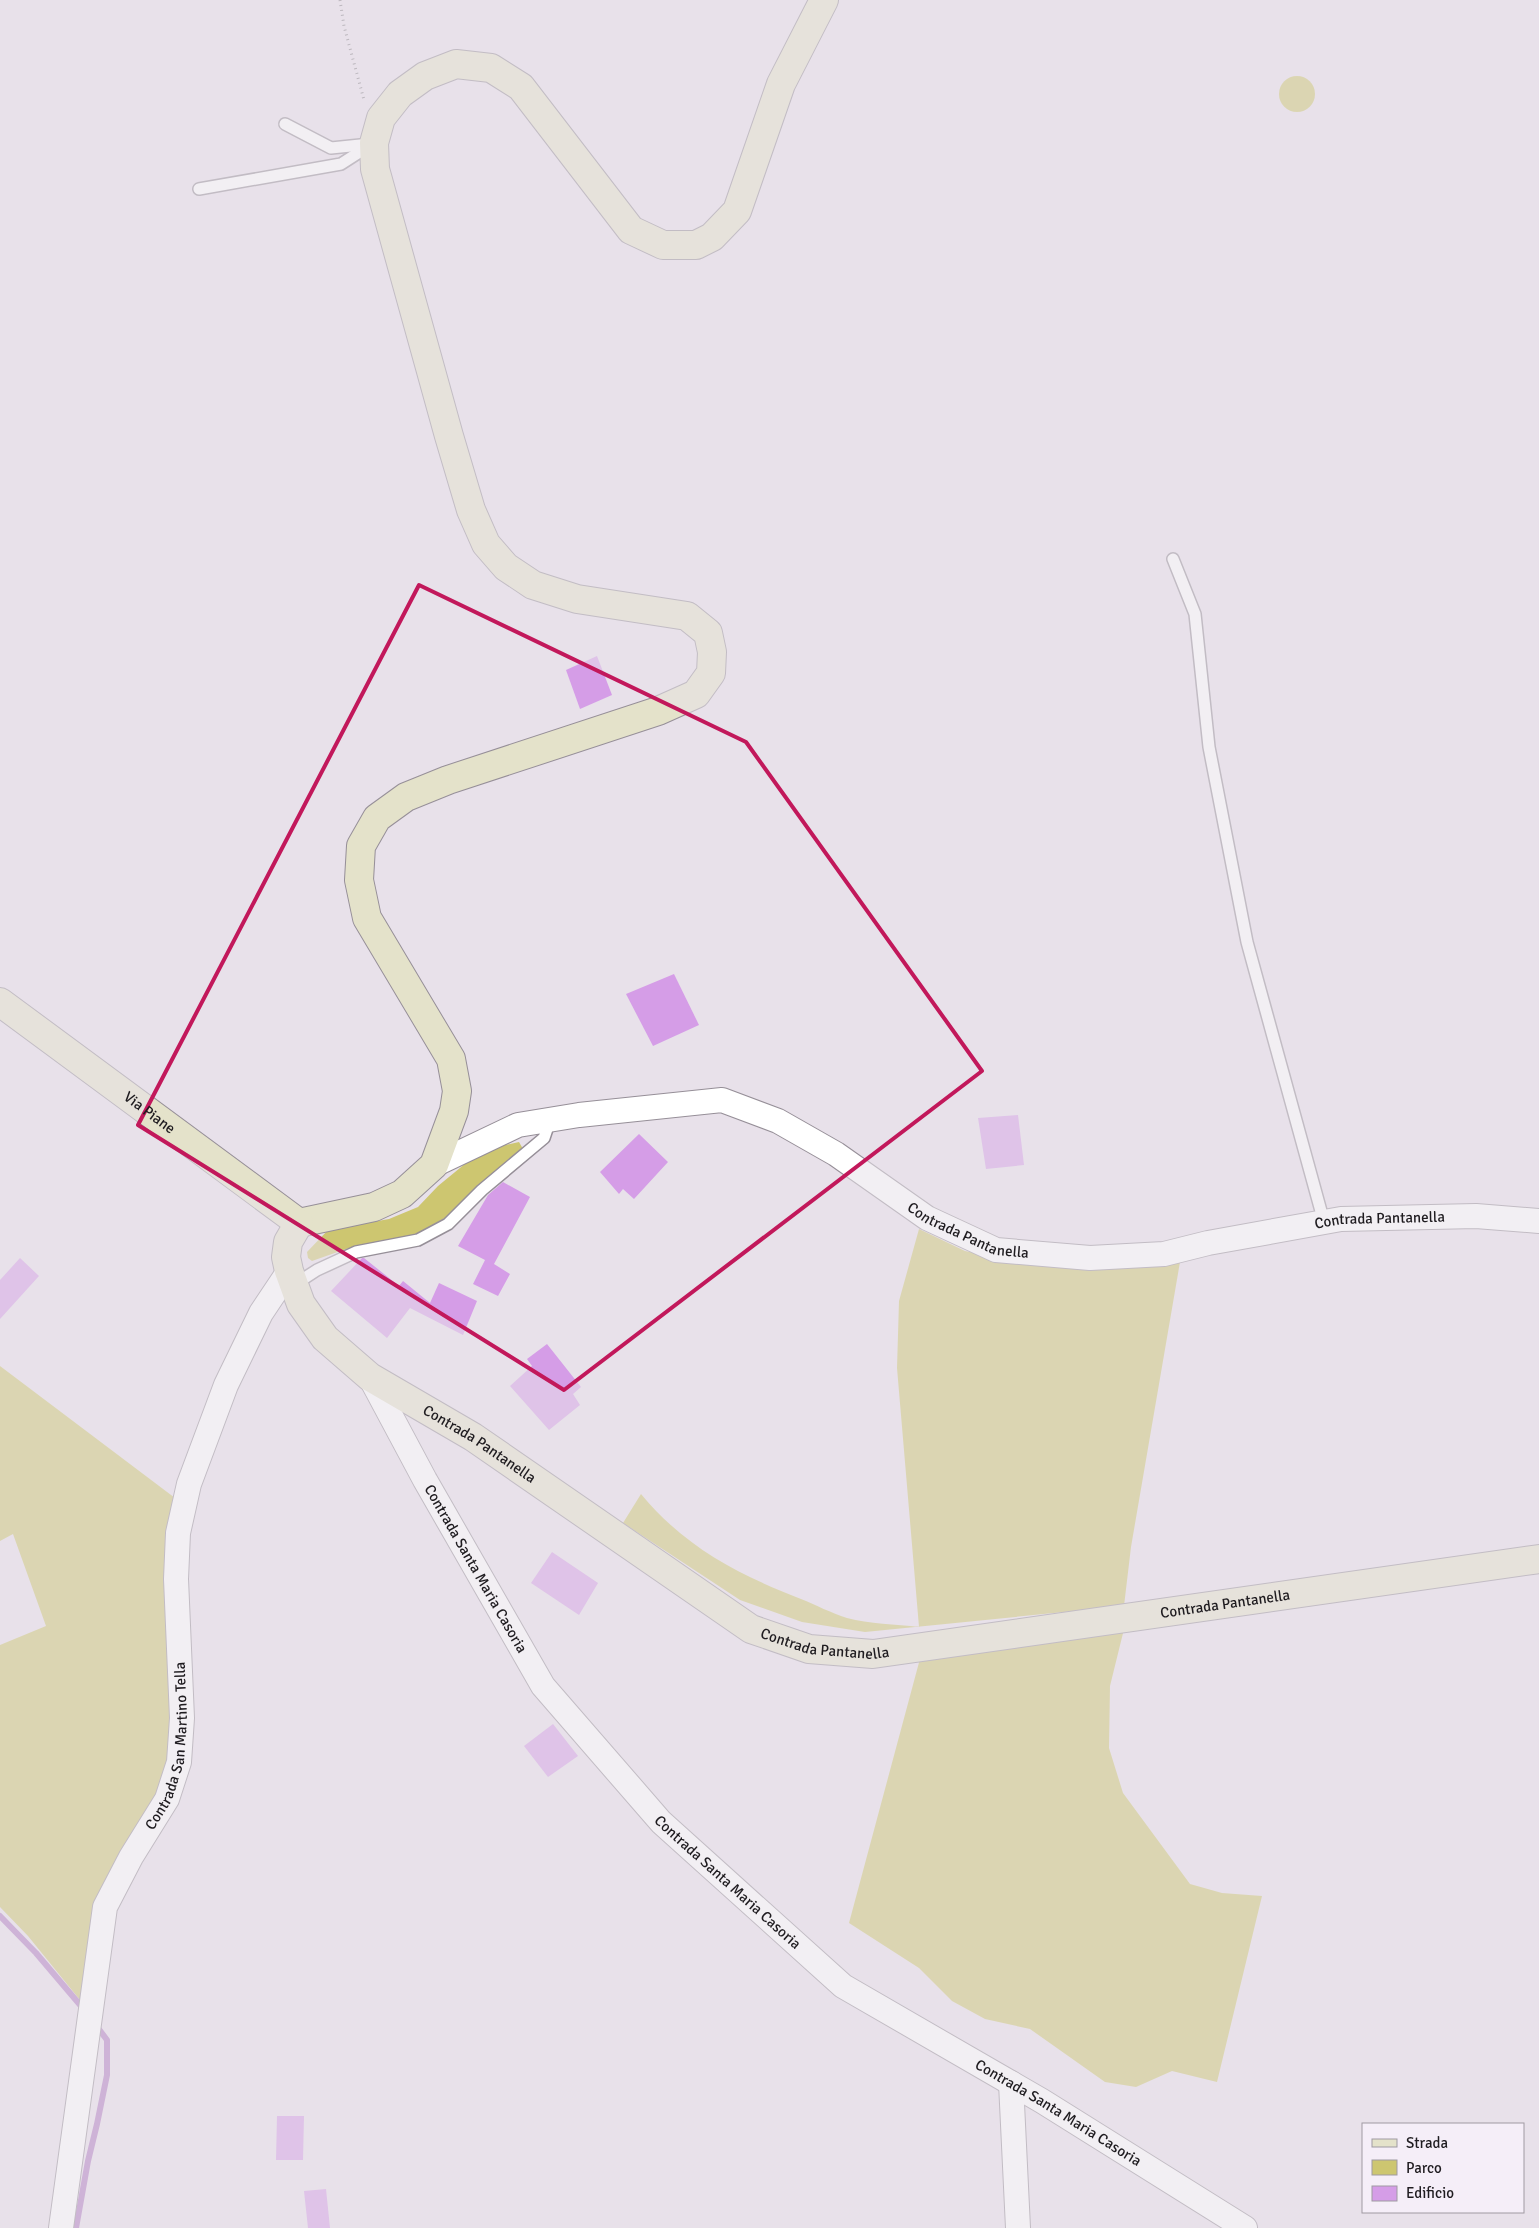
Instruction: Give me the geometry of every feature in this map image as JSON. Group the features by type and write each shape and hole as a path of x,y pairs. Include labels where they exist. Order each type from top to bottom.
{"street":[{"path":"299,1223 374,1207 402,1194 434,1165 454,1111 457,1091 456,1075 451,1059 367,918 359,880 361,846 377,818 406,797 448,780 658,711 696,694 711,673 712,652 708,633 687,616 577,599 533,586 506,567 486,544 471,510 448,436 375,169 377,131 400,94 425,76 456,64 491,68 520,87 631,230 663,245 696,245 712,237 737,211 781,84 824,0"},
{"name":"Via Piane","path":"0,1002 299,1223"},
{"name":"Contrada Pantanella","path":"434,1165 518,1125 550,1119 722,1100 778,1121 836,1154 927,1218 996,1250 1090,1258 1164,1254 1208,1243 1341,1220 1476,1216 1539,1221"},
{"name":"Contrada Pantanella","path":"299,1223 288,1242 286,1257 291,1278 301,1304 325,1338 370,1377 473,1437 751,1629 809,1649 873,1654 1539,1559"},
{"name":"Contrada San Martino Tella","path":"61,2228 104,1907 131,1857 167,1799 179,1762 182,1718 176,1579 178,1533 190,1484 226,1385 261,1313 291,1278"},
{"name":"Contrada Santa Maria Casoria","path":"370,1377 425,1480 543,1686 661,1822 843,1986 1011,2083 1245,2228"},
{"path":"1011,2083 1018,2228"}],"lane":[{"path":"285,124 331,148 377,131"},
{"path":"199,189 341,164 377,131"},
{"path":"1173,559 1195,614 1209,747 1248,942 1324,1222"},
{"path":"291,1278 317,1270 356,1252 418,1240 448,1224 482,1190 544,1138 550,1119"}],"path":[{"path":"340,0 344,26 361,92 377,131"}],"highlighted area":[{"path":"419,585 746,742 982,1071 564,1390 138,1125"}],"green space":[{"path":"1297,76 1304,77 1310,81 1314,87 1314,101 1310,107 1304,111 1297,112 1290,111 1284,107 1280,101 1279,94 1280,87 1284,81 1290,77"},
{"path":"519,1142 523,1149 514,1161 490,1175 450,1215 417,1234 349,1248 312,1261 308,1258 307,1252 328,1230 389,1219 418,1207 438,1186 466,1163 501,1146"},
{"path":"919,1229 965,1251 1025,1263 1119,1265 1180,1262 1131,1547 1124,1606 919,1627 897,1368 899,1301"},
{"path":"0,1366 179,1501 170,1638 170,1758 161,1789 112,1868 97,1913 84,2005 28,1936 0,1907 0,1645 46,1626 13,1534 0,1541"},
{"path":"641,1494 658,1513 694,1544 755,1580 847,1618 873,1623 917,1627 865,1632 802,1622 740,1600 623,1523"},
{"path":"1125,1625 1110,1686 1109,1748 1123,1793 1190,1884 1222,1893 1262,1896 1217,2082 1172,2071 1136,2087 1105,2082 1030,2029 985,2019 952,2001 919,1968 849,1923 921,1655"}],"building":[{"path":"597,656 612,695 580,709 566,670"},
{"path":"674,974 699,1025 653,1046 626,994"},
{"path":"1018,1115 1024,1165 986,1169 978,1118"},
{"path":"639,1134 668,1162 634,1199 623,1189 619,1194 600,1172"},
{"path":"503,1182 530,1197 494,1264 510,1274 498,1296 473,1284 485,1260 458,1246 488,1195"},
{"path":"20,1258 39,1276 0,1319 0,1280"},
{"path":"362,1258 399,1286 403,1281 430,1303 439,1283 477,1301 463,1335 410,1308 387,1338 331,1291"},
{"path":"547,1344 581,1387 573,1394 580,1405 549,1430 510,1386 532,1366 527,1359"},
{"path":"552,1552 598,1583 579,1615 531,1583"},
{"path":"553,1724 578,1756 548,1777 524,1746"},
{"path":"277,2116 304,2116 303,2160 276,2160"},
{"path":"326,2189 330,2228 308,2228 304,2191"}],"waterway":[{"path":"0,1916 36,1953 81,2006"},
{"path":"76,2228 88,2161 107,2075 107,2040 98,2028"}]}
